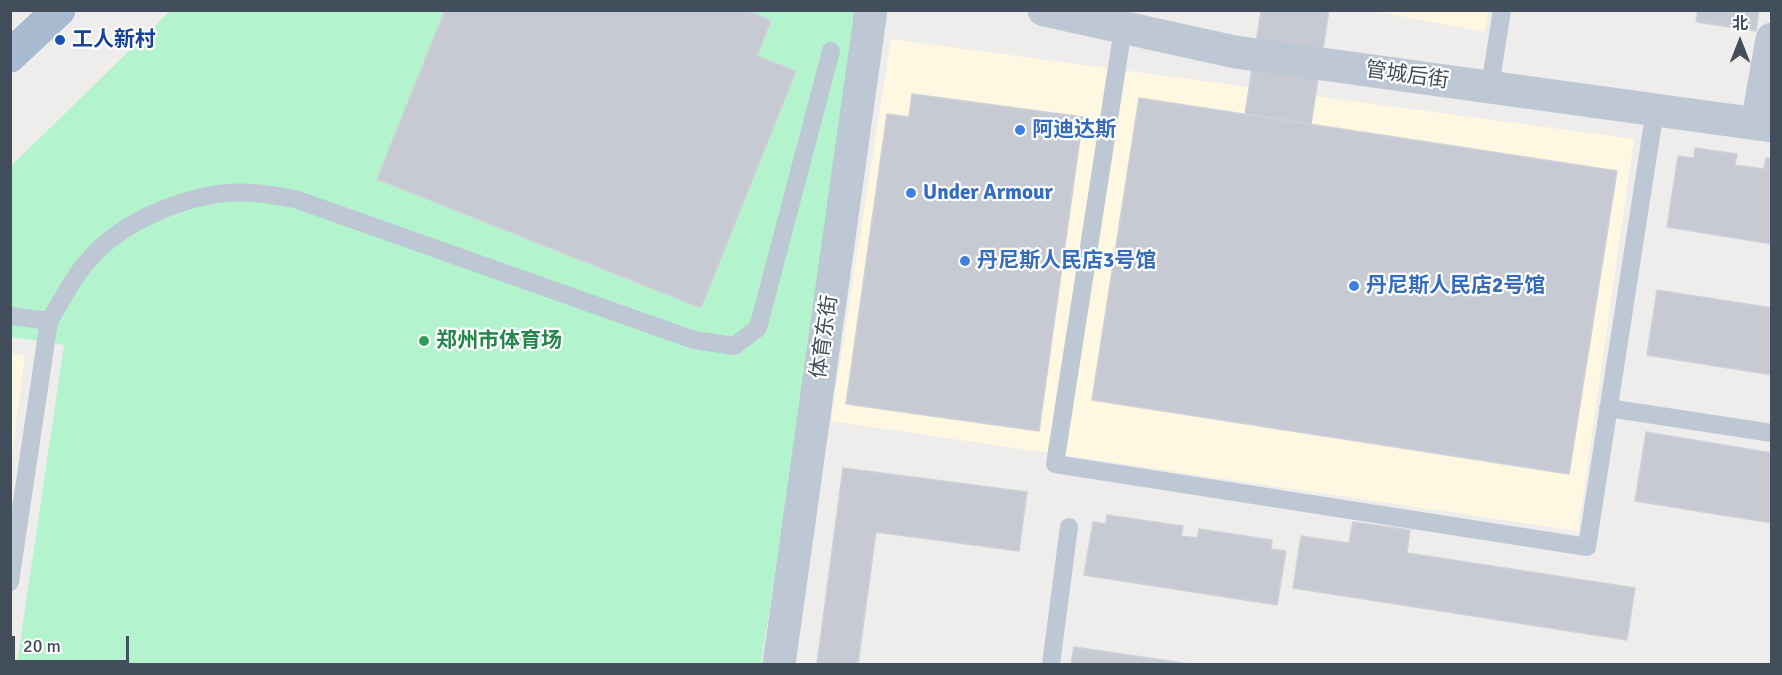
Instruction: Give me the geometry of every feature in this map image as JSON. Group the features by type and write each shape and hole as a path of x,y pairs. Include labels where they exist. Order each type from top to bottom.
{"main road":[{"path":"10,56 59,10"}],"street":[{"name":"体育东街","path":"779,664 871,10"},
{"name":"管城后街","path":"1044,10 1235,52 1764,125"},
{"path":"1764,125 1772,39"}],"lane":[{"path":"1490,87 1502,10"},
{"path":"1123,29 1055,464 1587,547 1655,110"},
{"path":"10,582 50,321 86,263 125,227 170,205 208,197 252,192 295,199 694,340 734,346 758,328 831,51"},
{"path":"10,316 50,321"},
{"path":"1608,408 1772,433"},
{"path":"1051,664 1069,527"}],"shaded area":[{"path":"1374,11 1489,11 1485,32"},
{"path":"891,39 1634,139 1578,531 831,421"},
{"path":"10,353 25,355 11,461"}],"green space":[{"name":"郑州市体育场","path":"170,11 862,11 761,664 17,664 64,345 11,337 10,167"}],"building":[{"path":"445,10 746,10 771,21 757,56 796,71 701,308 377,179"},
{"path":"1261,10 1329,10 1311,124 1245,114"},
{"path":"1698,10 1759,10 1756,31 1696,22"},
{"name":"丹尼斯人民店3号馆","path":"912,94 1083,117 1039,431 846,404 887,114 909,117"},
{"name":"丹尼斯人民店2号馆","path":"1139,98 1617,171 1569,474 1092,400"},
{"path":"1695,148 1737,154 1735,165 1764,169 1766,158 1772,159 1772,244 1667,227 1678,156 1694,158"},
{"path":"1657,290 1772,308 1772,375 1647,355"},
{"path":"1646,432 1772,453 1772,523 1635,501"},
{"path":"843,468 1027,492 1019,551 876,532 858,664 817,664"},
{"path":"1107,515 1183,526 1181,536 1197,538 1199,529 1272,540 1271,549 1286,551 1277,605 1084,575 1093,522 1106,524"},
{"path":"1353,522 1410,530 1407,553 1635,588 1627,640 1293,588 1301,536 1349,543"},
{"path":"1074,647 1190,664 1071,664"}],"place":[{"name":"工人新村","path":"60,40"},
{"name":"阿迪达斯","path":"1020,130"},
{"name":"Under Armour","path":"911,193"},
{"name":"丹尼斯人民店3号馆","path":"965,261"},
{"name":"丹尼斯人民店2号馆","path":"1354,286"},
{"name":"郑州市体育场","path":"424,341"}]}
